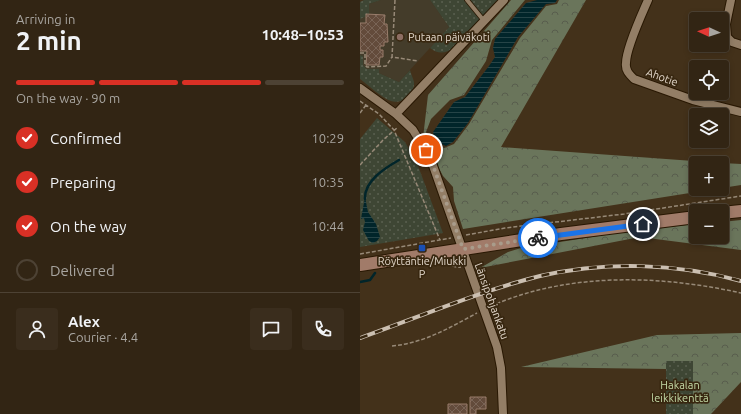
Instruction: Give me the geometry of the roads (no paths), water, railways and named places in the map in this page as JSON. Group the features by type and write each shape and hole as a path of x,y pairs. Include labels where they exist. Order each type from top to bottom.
{"street":[{"path":"396,114 485,22 504,0"},
{"name":"Ahotie","path":"648,0 626,57 626,68 629,74 634,79 693,100 741,112"},
{"path":"731,0 726,24 727,37 732,42 741,45"},
{"name":"Länsipohjankatu","path":"360,88 396,114 413,130 431,160 463,249 467,266 494,337 501,368 503,414"},
{"path":"729,212 741,211"},
{"path":"360,265 463,249 689,218"}],"lane":[{"path":"467,0 485,22"}],"water":[{"path":"537,0 557,0 555,3 546,4 518,37 468,123 453,142 446,146 442,144 436,139 433,132 454,102 465,97 495,57 493,48 495,39 526,3"},
{"path":"365,197 368,212 376,224 380,237 373,243 369,241 363,230 365,222 364,218 361,219"}],"waterway":[{"path":"365,199 368,186 376,176 399,160"},
{"path":"360,282 370,280 375,273"}],"railway":[{"path":"360,338 495,289 540,276 565,271 615,266 641,266 691,271 741,281"}],"place":[{"name":"Putaan päiväkoti","path":"400,37"},
{"name":"Röyttäntie/Miukki P","path":"422,248"}],"park label":[{"name":"Hakalan leikkikenttä","path":"680,391"}]}
